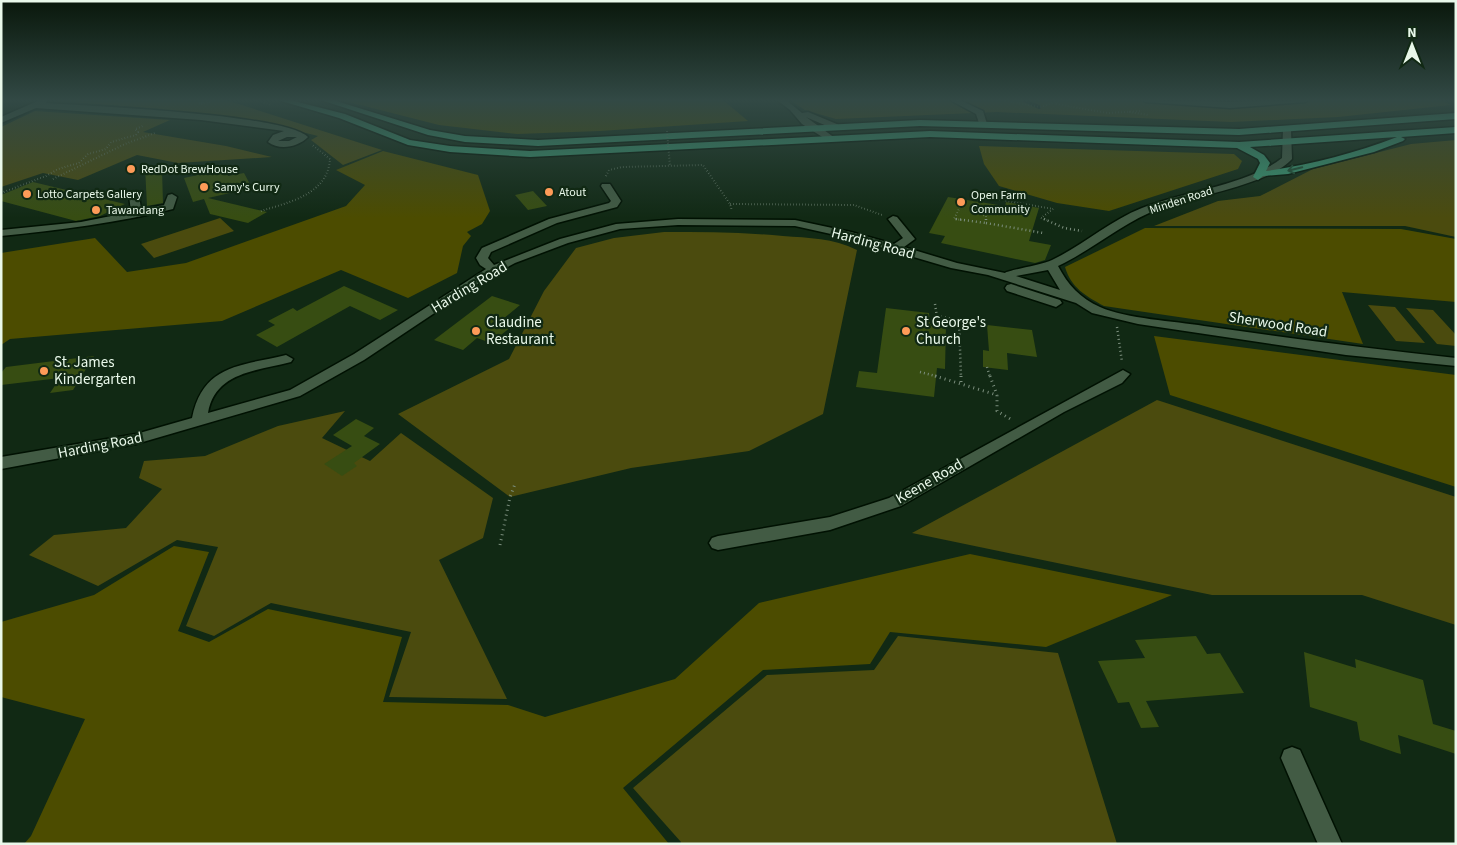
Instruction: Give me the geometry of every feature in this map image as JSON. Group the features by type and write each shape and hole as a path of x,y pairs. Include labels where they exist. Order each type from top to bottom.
{"main road":[{"path":"401,139 408,142 488,153 575,153 806,139"},
{"path":"480,139 498,142 578,142 622,139"},
{"path":"1098,139 1240,144 1326,139"},
{"path":"1240,144 1261,157 1265,163 1262,175 1288,171 1371,150 1395,139"}],"street":[{"name":"Minden Road","path":"990,272 1029,273 1052,264 1124,220 1172,201 1262,175 1287,159 1287,142"},
{"path":"494,270 484,263 482,258 486,250 553,221 613,205 616,201 614,195 606,186"},
{"path":"134,195 137,215"},
{"path":"1,234 81,225 137,215 168,207 172,197"},
{"path":"893,219 909,239 896,248"},
{"name":"Harding Road","path":"1,463 136,439 295,393 359,357 494,270 564,241 620,226 736,221 795,223 851,235 956,266 990,272 1035,291"},
{"name":"Minden Road","path":"1035,291 1052,264"},
{"path":"1052,264 1066,290 1080,300"},
{"name":"Harding Road","path":"956,266 985,280 1035,291"},
{"name":"Sherwood Road","path":"1035,291 1080,300 1096,310"},
{"name":"Sherwood Road","path":"1035,291 1085,311 1096,310 1138,320 1346,351 1456,362"},
{"path":"199,420 205,394 214,384 231,374 286,359"},
{"name":"Keene Road","path":"718,543 868,514 895,502 1026,427 1117,380 1123,374"},
{"path":"1292,758 1330,844"}],"path":[{"path":"1,193 46,176 58,169 79,163 88,154 106,149 111,142 119,139"},
{"path":"52,180 137,139"},
{"path":"668,139 670,166"},
{"path":"261,211 309,193 326,179 331,170 330,159 306,140"},
{"path":"606,186 606,175 613,169 703,165 730,204 736,221"},
{"path":"986,222 986,216 975,212 977,200 991,198 1053,209 1041,218 1064,228 1088,232 1081,236"},
{"path":"730,204 854,205 893,219"},
{"path":"960,207 954,219 986,222 1043,233"},
{"path":"935,304 938,324"},
{"path":"937,316 959,320 961,386"},
{"path":"987,367 988,375 996,385 997,411 1026,427"},
{"path":"920,372 945,377 961,386 997,395"},
{"path":"500,545 510,498 515,484"}],"shaded area":[{"path":"1,139 187,139 272,157 178,163 137,155 78,180 43,173 1,187"},
{"path":"349,139 382,150 343,165 311,140"},
{"path":"1456,140 1456,237 1405,226 1154,226 1218,201 1260,196 1313,169 1411,144"},
{"path":"979,146 1234,154 1242,161 1238,169 1109,211 1057,203 999,186 984,164"},
{"path":"383,151 478,175 490,211 482,224 467,232 471,236 463,246 457,273 408,298 341,270 222,321 10,339 1,345 1,253 95,238 127,272 186,263 346,206 365,185 336,170"},
{"path":"220,218 234,231 154,258 141,244"},
{"path":"1145,228 1401,229 1456,239 1456,302 1342,292 1363,344 1104,306 1085,295 1071,281 1065,267"},
{"path":"664,232 738,233 812,238 839,243 857,250 823,414 749,451 631,468 510,497 398,414 509,359 544,291 576,248 614,238"},
{"path":"1368,305 1395,307 1425,343 1396,341"},
{"path":"1406,308 1433,310 1456,335 1456,346 1437,344"},
{"path":"1154,336 1456,375 1456,487 1170,395"},
{"path":"1157,400 1456,497 1456,625 1362,595 1212,595 912,533"},
{"path":"345,411 322,438 370,461 401,433 493,498 483,538 439,560 507,699 389,697 411,632 271,603 214,636 186,626 218,547 177,540 98,586 29,555 54,535 126,528 162,489 139,478 144,461 205,456 278,426"},
{"path":"174,546 209,552 178,631 209,642 268,609 402,637 383,702 508,705 545,717 675,679 759,603 970,554 1172,595 1046,647 890,632 870,664 763,670 623,788 669,844 24,844 31,836 85,719 1,697 1,622 94,595"},
{"path":"898,636 1058,653 1117,844 680,844 681,842 633,788 767,675 874,670"}],"building":[{"path":"145,167 162,170 163,203 147,206"},
{"path":"216,171 217,173 226,172 228,176 244,173 252,188 208,198 267,212 248,223 210,214 204,199 193,202 184,178"},
{"path":"33,182 125,204 100,216 76,221 1,201 1,195"},
{"path":"533,191 547,206 528,210 515,195"},
{"path":"948,197 1005,206 1006,202 1039,208 1029,241 1051,245 1045,260 1035,263 941,243 945,236 929,233"},
{"path":"344,286 398,310 380,320 350,306 277,347 256,335 275,325 268,321 293,308 297,311"},
{"name":"Claudine Restaurant","path":"492,296 520,305 503,319 516,323 491,343 477,338 463,350 434,340"},
{"path":"886,308 929,313 930,324 946,325 945,369 937,368 934,397 856,387 859,371 877,373"},
{"path":"987,325 1032,330 1037,357 1007,353 1008,370 983,367 983,350 989,351"},
{"name":"St. James Kindergarten","path":"94,356 73,390 50,393 60,378 1,385 1,373 6,367"},
{"path":"356,419 374,428 364,436 380,444 354,463 357,466 342,476 324,464 352,446 333,435"},
{"path":"1196,636 1207,654 1220,653 1244,693 1146,701 1159,727 1141,728 1129,702 1118,703 1098,661 1145,658 1135,640"},
{"path":"1304,652 1356,668 1355,659 1423,680 1433,724 1456,731 1456,754 1398,735 1401,754 1397,753 1360,740 1357,722 1310,707"}],"place":[{"name":"RedDot BrewHouse","path":"131,169"},
{"name":"Samy's Curry","path":"204,187"},
{"name":"Atout","path":"549,192"},
{"name":"Lotto Carpets Gallery","path":"27,194"},
{"name":"Open Farm Community","path":"961,202"},
{"name":"Tawandang","path":"96,210"},
{"name":"Claudine Restaurant","path":"476,331"},
{"name":"St George's Church","path":"906,331"},
{"name":"St. James Kindergarten","path":"44,371"}]}
